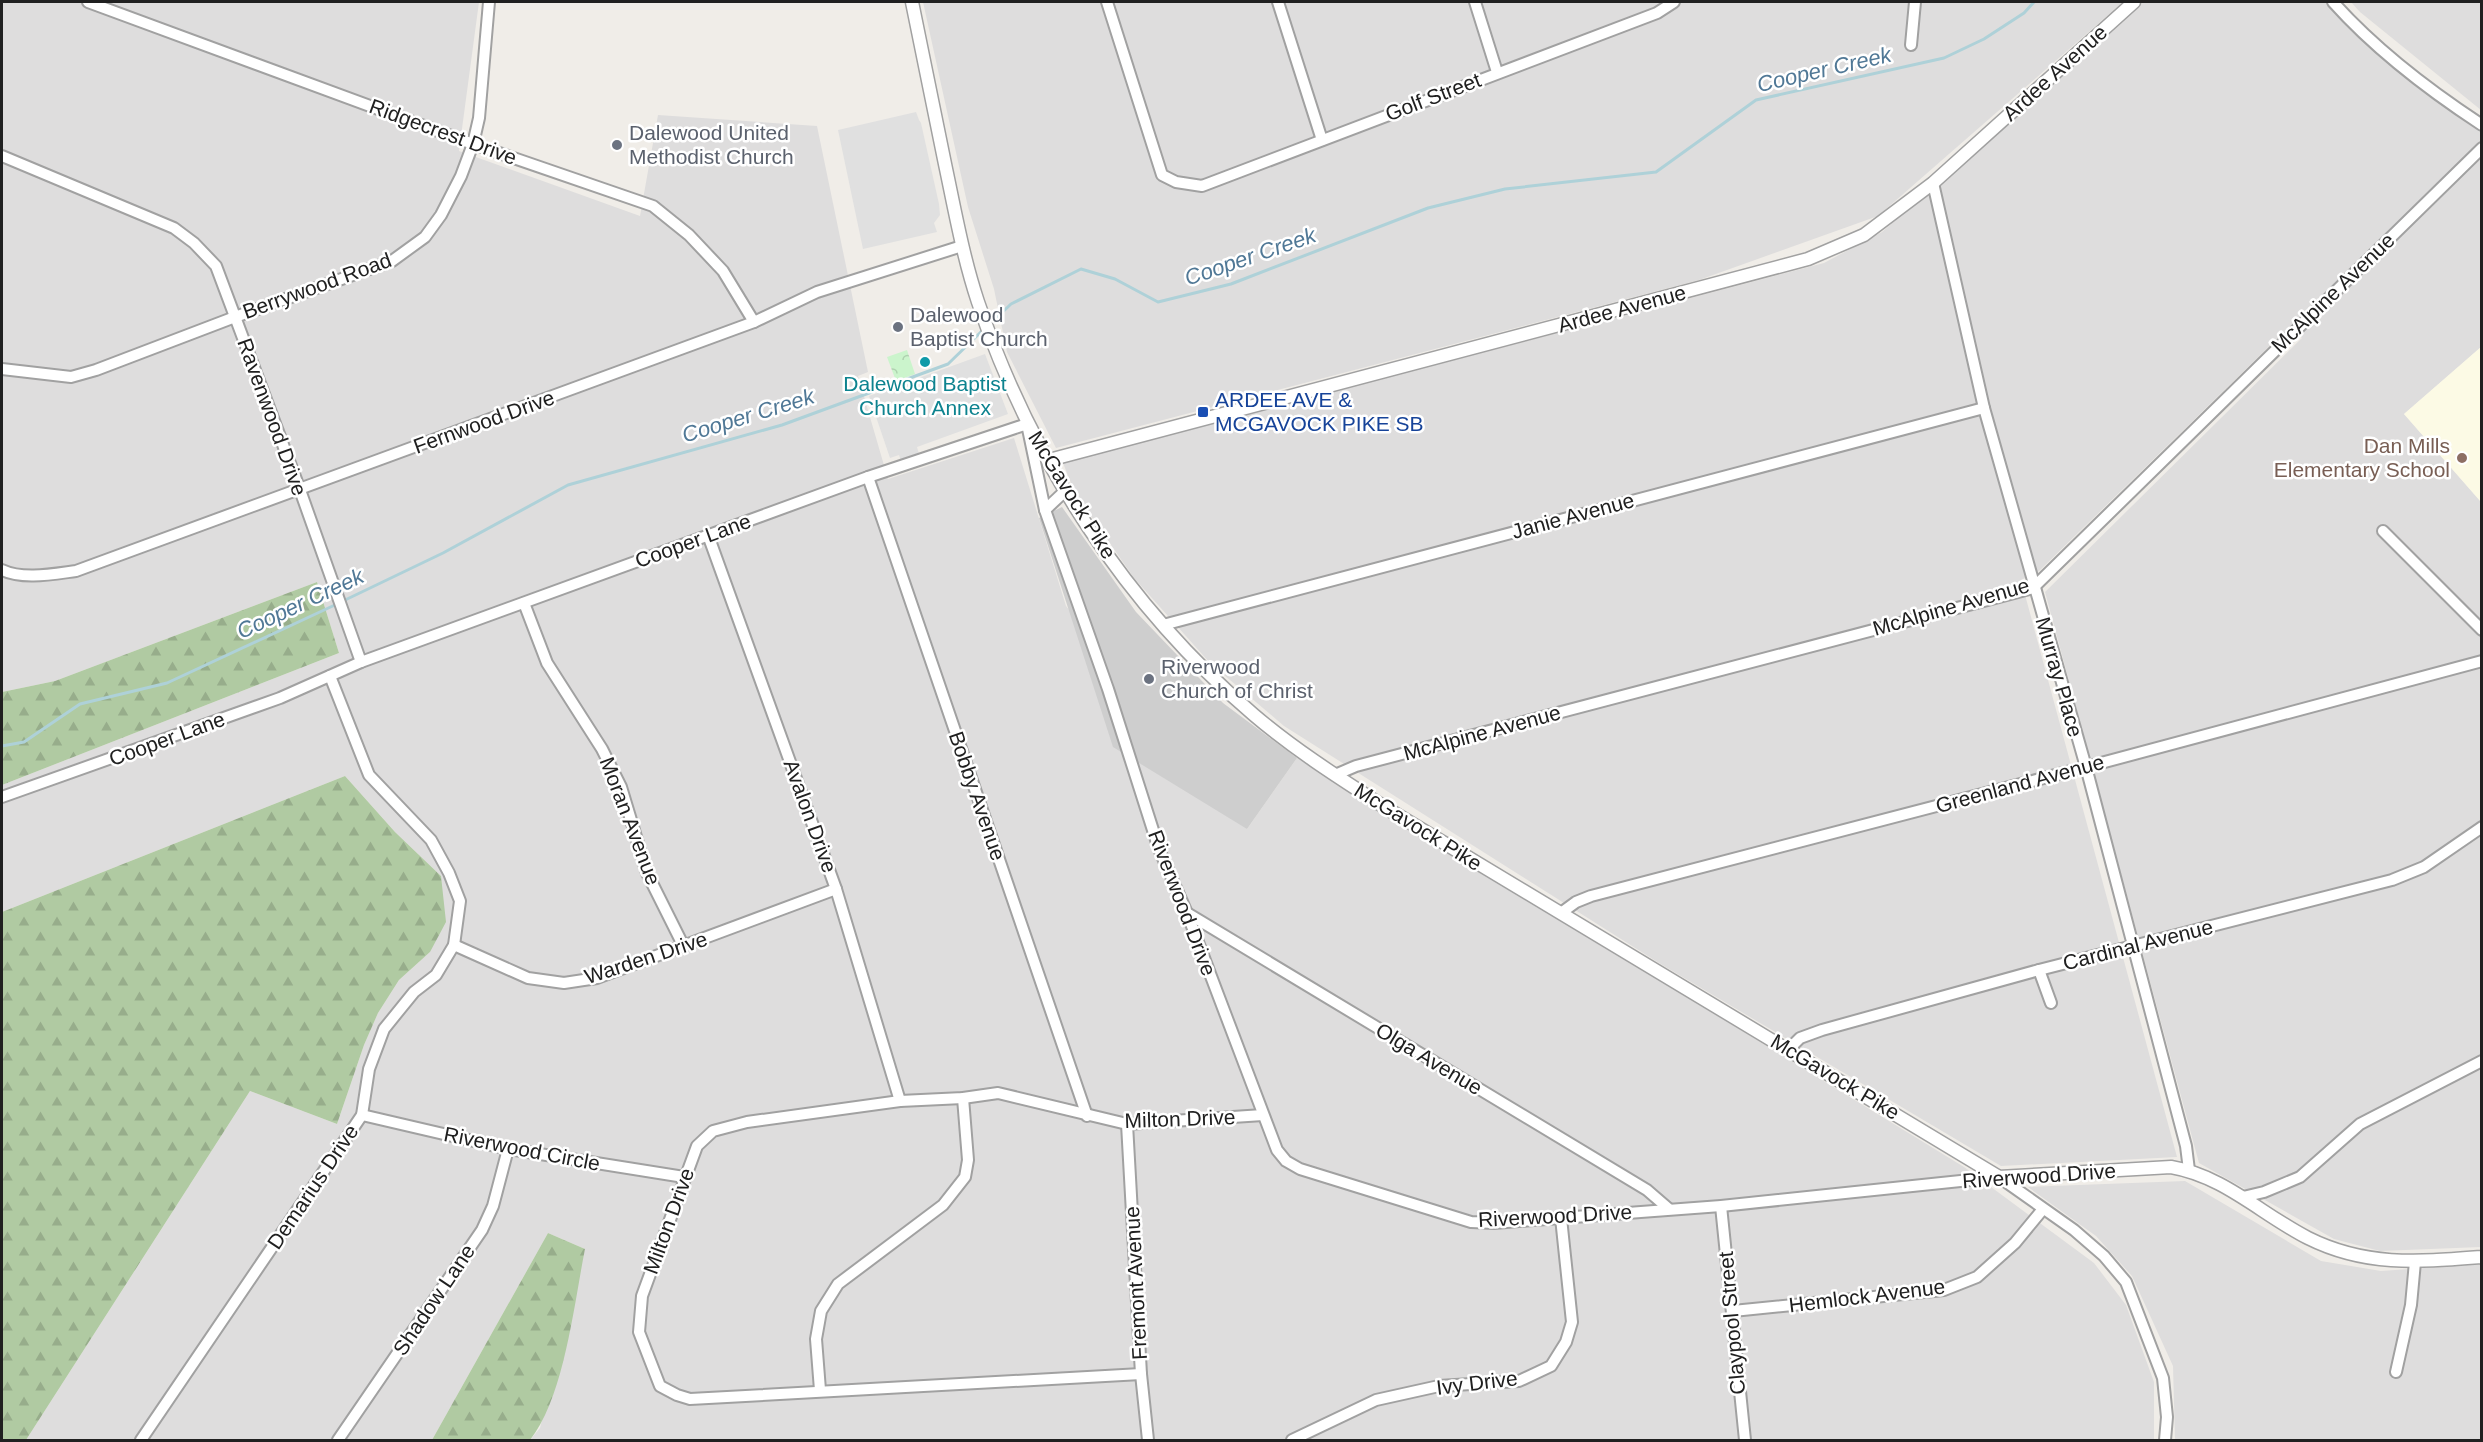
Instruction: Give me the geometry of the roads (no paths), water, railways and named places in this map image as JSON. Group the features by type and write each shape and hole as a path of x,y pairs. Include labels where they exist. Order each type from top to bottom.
{"street":[{"name":"Ridgecrest Drive","path":"88,2 473,144 653,206 689,235 723,271 754,322"},
{"name":"Berrywood Road","path":"2,369 71,377 392,261 425,237 441,215 456,186 473,144 479,118 489,2"},
{"name":"McGavock Pike","path":"912,2 962,246 978,301 1027,424 1049,460 1064,492 1102,549 1162,625 1254,715 1335,775 1999,1177 2074,1230 2104,1256 2126,1282 2163,1378 2167,1417 2165,1440"},
{"name":"Golf Street","path":"1107,2 1162,175 1190,186 1202,186 1657,13 1674,2"},
{"path":"1278,2 1322,140"},
{"path":"1475,2 1497,72"},
{"path":"1911,45 1916,2"},
{"name":"Ardee Avenue","path":"1036,472 1049,460 1808,259 1864,235 1933,183 2134,2"},
{"path":"2333,2 2378,48 2421,84 2481,125"},
{"name":"McAlpine Avenue","path":"1335,775 1356,766 2033,588 2481,148"},
{"name":"Ravenwood Drive","path":"2,156 174,228 194,243 216,266 300,490 361,663"},
{"name":"Murray Place","path":"1933,183 1984,408 2033,588 2086,767 2186,1146 2189,1170"},
{"name":"Fernwood Drive","path":"2,570 10,574 52,574 76,571 754,322 817,292 962,246"},
{"name":"Janie Avenue","path":"1162,625 1984,408"},
{"name":"Riverwood Drive","path":"1027,424 1045,510 1108,689 1160,849 1187,913 1277,1150 1286,1161 1300,1169 1471,1222 1494,1223 1721,1206 1999,1177 2171,1167 2189,1170 2243,1197 2298,1232 2337,1251 2376,1260 2415,1262 2481,1257"},
{"name":"Cooper Lane","path":"2,797 181,735 280,698 361,663 708,535 868,477 1027,424"},
{"name":"Bobby Avenue","path":"868,477 1087,1116"},
{"path":"1045,510 1064,492"},
{"path":"2383,531 2481,630"},
{"name":"Avalon Drive","path":"708,535 836,889 900,1101"},
{"name":"Moran Avenue","path":"524,603 547,663 603,748 621,787 647,873 684,946"},
{"name":"Greenland Avenue","path":"1561,913 1576,902 1591,896 2481,661"},
{"name":"Demarius Drive","path":"141,1440 362,1115 369,1069 384,1029 414,992 436,975 454,945 460,901 449,873 430,840 369,775 330,676"},
{"name":"Cardinal Avenue","path":"1788,1050 1800,1038 1821,1030 2039,970 2392,879 2424,867 2481,826"},
{"name":"Warden Drive","path":"454,945 528,978 564,983 597,978 836,889"},
{"name":"Olga Avenue","path":"1187,913 1647,1190 1669,1209"},
{"path":"2039,970 2051,1003"},
{"path":"2243,1197 2264,1192 2300,1177 2360,1124 2481,1061"},
{"name":"Milton Drive","path":"1141,1374 690,1399 660,1386 639,1332 642,1296 697,1146 713,1131 747,1122 900,1101 963,1098 998,1093 1127,1124 1263,1115"},
{"path":"820,1390 816,1339 821,1311 838,1284 943,1205 965,1177 968,1160 963,1098"},
{"name":"Riverwood Circle","path":"362,1115 508,1149 684,1177"},
{"name":"Fremont Avenue","path":"1127,1124 1141,1374 1148,1440"},
{"name":"Shadow Lane","path":"338,1440 482,1230 493,1206 508,1149"},
{"name":"Claypool Street","path":"1721,1206 1733,1311 1740,1411 1745,1440"},
{"name":"Hemlock Avenue","path":"1733,1311 1944,1290 1977,1277 2015,1243 2043,1209"},
{"name":"Ivy Drive","path":"1293,1440 1376,1400 1439,1386 1519,1381 1551,1366 1566,1342 1572,1322 1561,1218"},
{"path":"2396,1372 2411,1305 2415,1262"}],"waterway":[{"name":"Cooper Creek","path":"990,324 1011,304 1081,269 1115,279 1158,302 1231,284 1428,208 1505,189 1656,172 1756,100 1944,58 1984,39 2024,13 2034,2"},
{"name":"Cooper Creek","path":"343,601 443,553 568,485 782,425 948,364 985,328"},
{"name":"Cooper Creek","path":"2,746 24,742 80,704 167,683 337,604"}],"place":[{"name":"Dalewood United Methodist Church","path":"617,145"},
{"name":"Dalewood Baptist Church","path":"898,327"},
{"name":"Dalewood Baptist Church Annex","path":"925,362"},
{"name":"ARDEE AVE & MCGAVOCK PIKE SB","path":"1203,412"},
{"name":"Dan Mills Elementary School","path":"2462,458"},
{"name":"Riverwood Church of Christ","path":"1149,679"}]}
